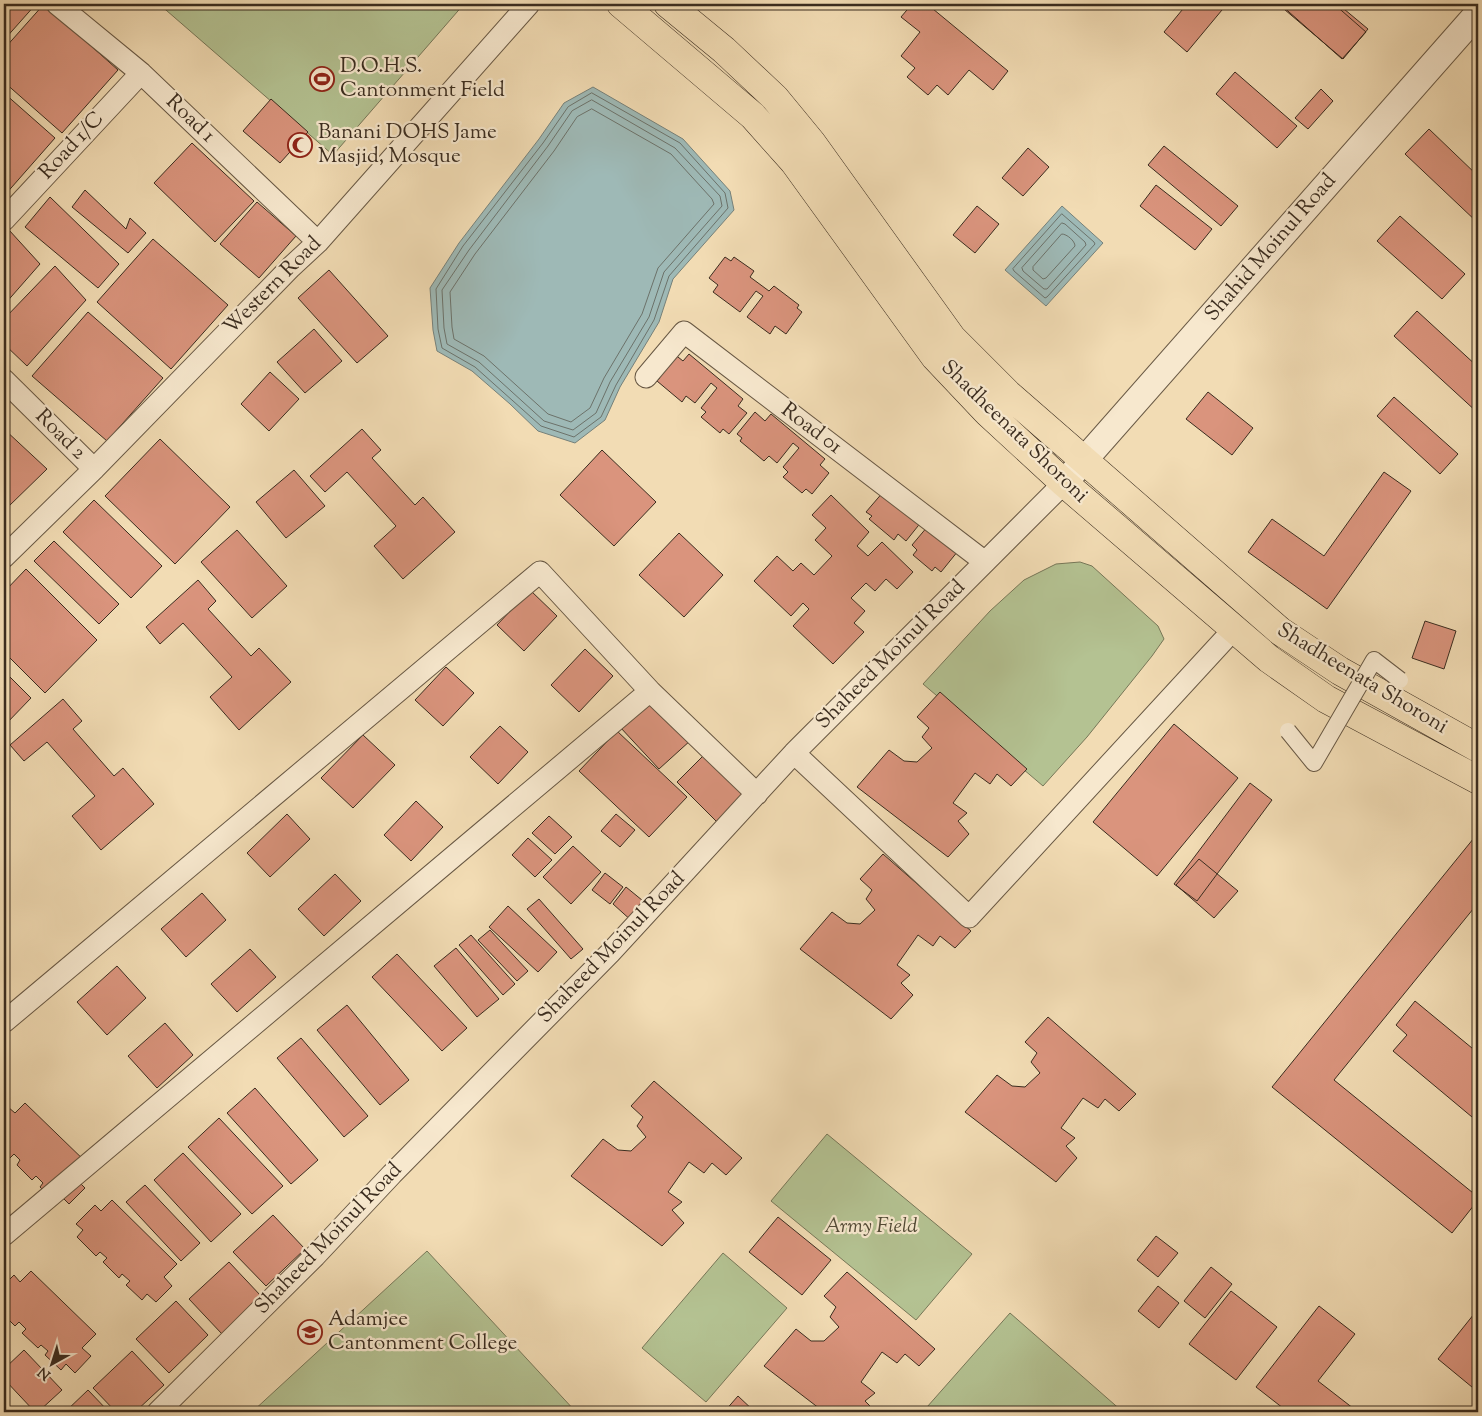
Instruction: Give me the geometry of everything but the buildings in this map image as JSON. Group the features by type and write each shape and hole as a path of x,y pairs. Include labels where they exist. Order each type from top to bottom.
{"main road":[{"name":"Shadheenata Shoroni","path":"621,4 753,116 794,162 935,357 988,412 1064,483 1268,659 1326,699 1478,780"},
{"name":"Shadheenata Shoroni","path":"668,4 724,50 775,98 812,143 952,338 1008,394 1280,631 1340,671 1478,748"}],"street":[{"name":"Road 1","path":"57,4 141,73 318,242"},
{"name":"Western Road","path":"4,557 94,469 290,267 318,242 529,4"},
{"name":"Shahid Moinul Road","path":"1064,483 1478,13"},
{"name":"Road 1/C","path":"4,220 141,73"},
{"name":"Road 01","path":"646,377 684,332 985,562"},
{"name":"Road 2","path":"4,380 94,469"},
{"name":"Shaheed Moinul Road","path":"158,1412 315,1256 404,1161 610,953 794,753 1064,483"},
{"path":"4,1022 540,572 650,691 757,794"},
{"path":"794,753 969,917 1234,629"},
{"path":"1288,731 1314,763 1374,660 1400,680"},
{"path":"4,1235 650,691"}],"green space":[{"name":"D.O.H.S. Cantonment Field","path":"159,4 464,4 333,155"},
{"path":"1080,562 1092,566 1158,626 1164,639 1087,737 1043,786 923,684 990,611 1024,580 1056,564"},
{"name":"Army Field","path":"827,1134 972,1254 916,1320 771,1201"},
{"path":"427,1251 576,1412 252,1412"},
{"path":"723,1253 787,1308 706,1402 642,1348"},
{"path":"1010,1313 1123,1412 932,1412 927,1407"}],"water":[{"path":"593,87 683,139 730,191 734,210 673,279 659,322 620,387 605,420 575,443 538,431 472,371 437,351 433,330 430,288 459,243 539,139 564,103"},
{"path":"1062,206 1103,243 1046,306 1005,270"}],"place":[{"name":"D.O.H.S. Cantonment Field","path":"322,79"},
{"name":"Banani DOHS Jame Masjid, Mosque","path":"300,145"},
{"name":"Adamjee Cantonment College","path":"310,1332"}]}
